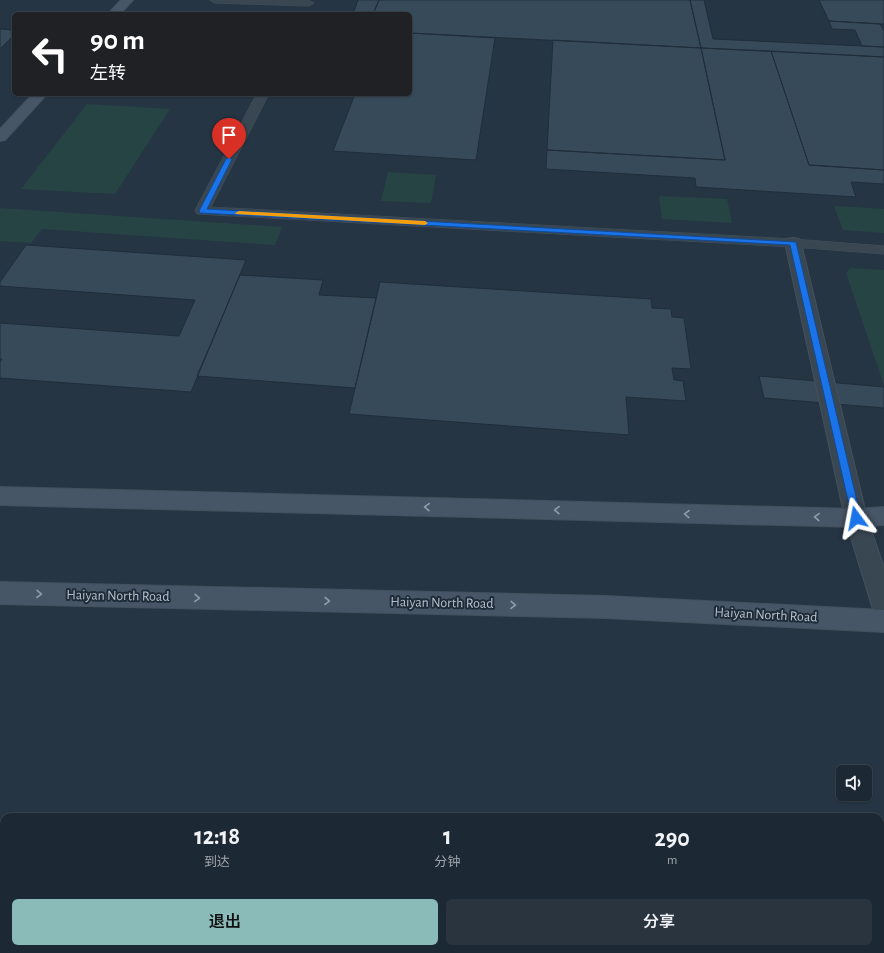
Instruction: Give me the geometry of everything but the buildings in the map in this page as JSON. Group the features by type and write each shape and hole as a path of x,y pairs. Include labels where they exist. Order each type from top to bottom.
{"main road":[{"path":"116,12 127,0"},
{"path":"0,137 38,96"},
{"path":"0,496 856,518 884,516"},
{"name":"Haiyan North Road","path":"0,593 606,607 884,622"}],"street":[{"path":"793,243 856,518 884,606"}],"lane":[{"path":"215,0 310,2 305,12"},
{"path":"262,96 202,211 793,243 884,250"}],"green space":[{"path":"87,104 170,109 115,194 21,189"},
{"path":"388,172 436,175 431,203 381,201"},
{"path":"659,196 727,199 732,223 662,219"},
{"path":"834,206 884,209 884,233 843,230"},
{"path":"0,208 282,227 275,245 42,229 31,243 0,241"},
{"path":"850,268 884,270 884,385 846,273"}],"slow traffic":[{"path":"239,213 425,223"}],"route":[{"path":"229,159 202,211 793,243 856,518"}]}
